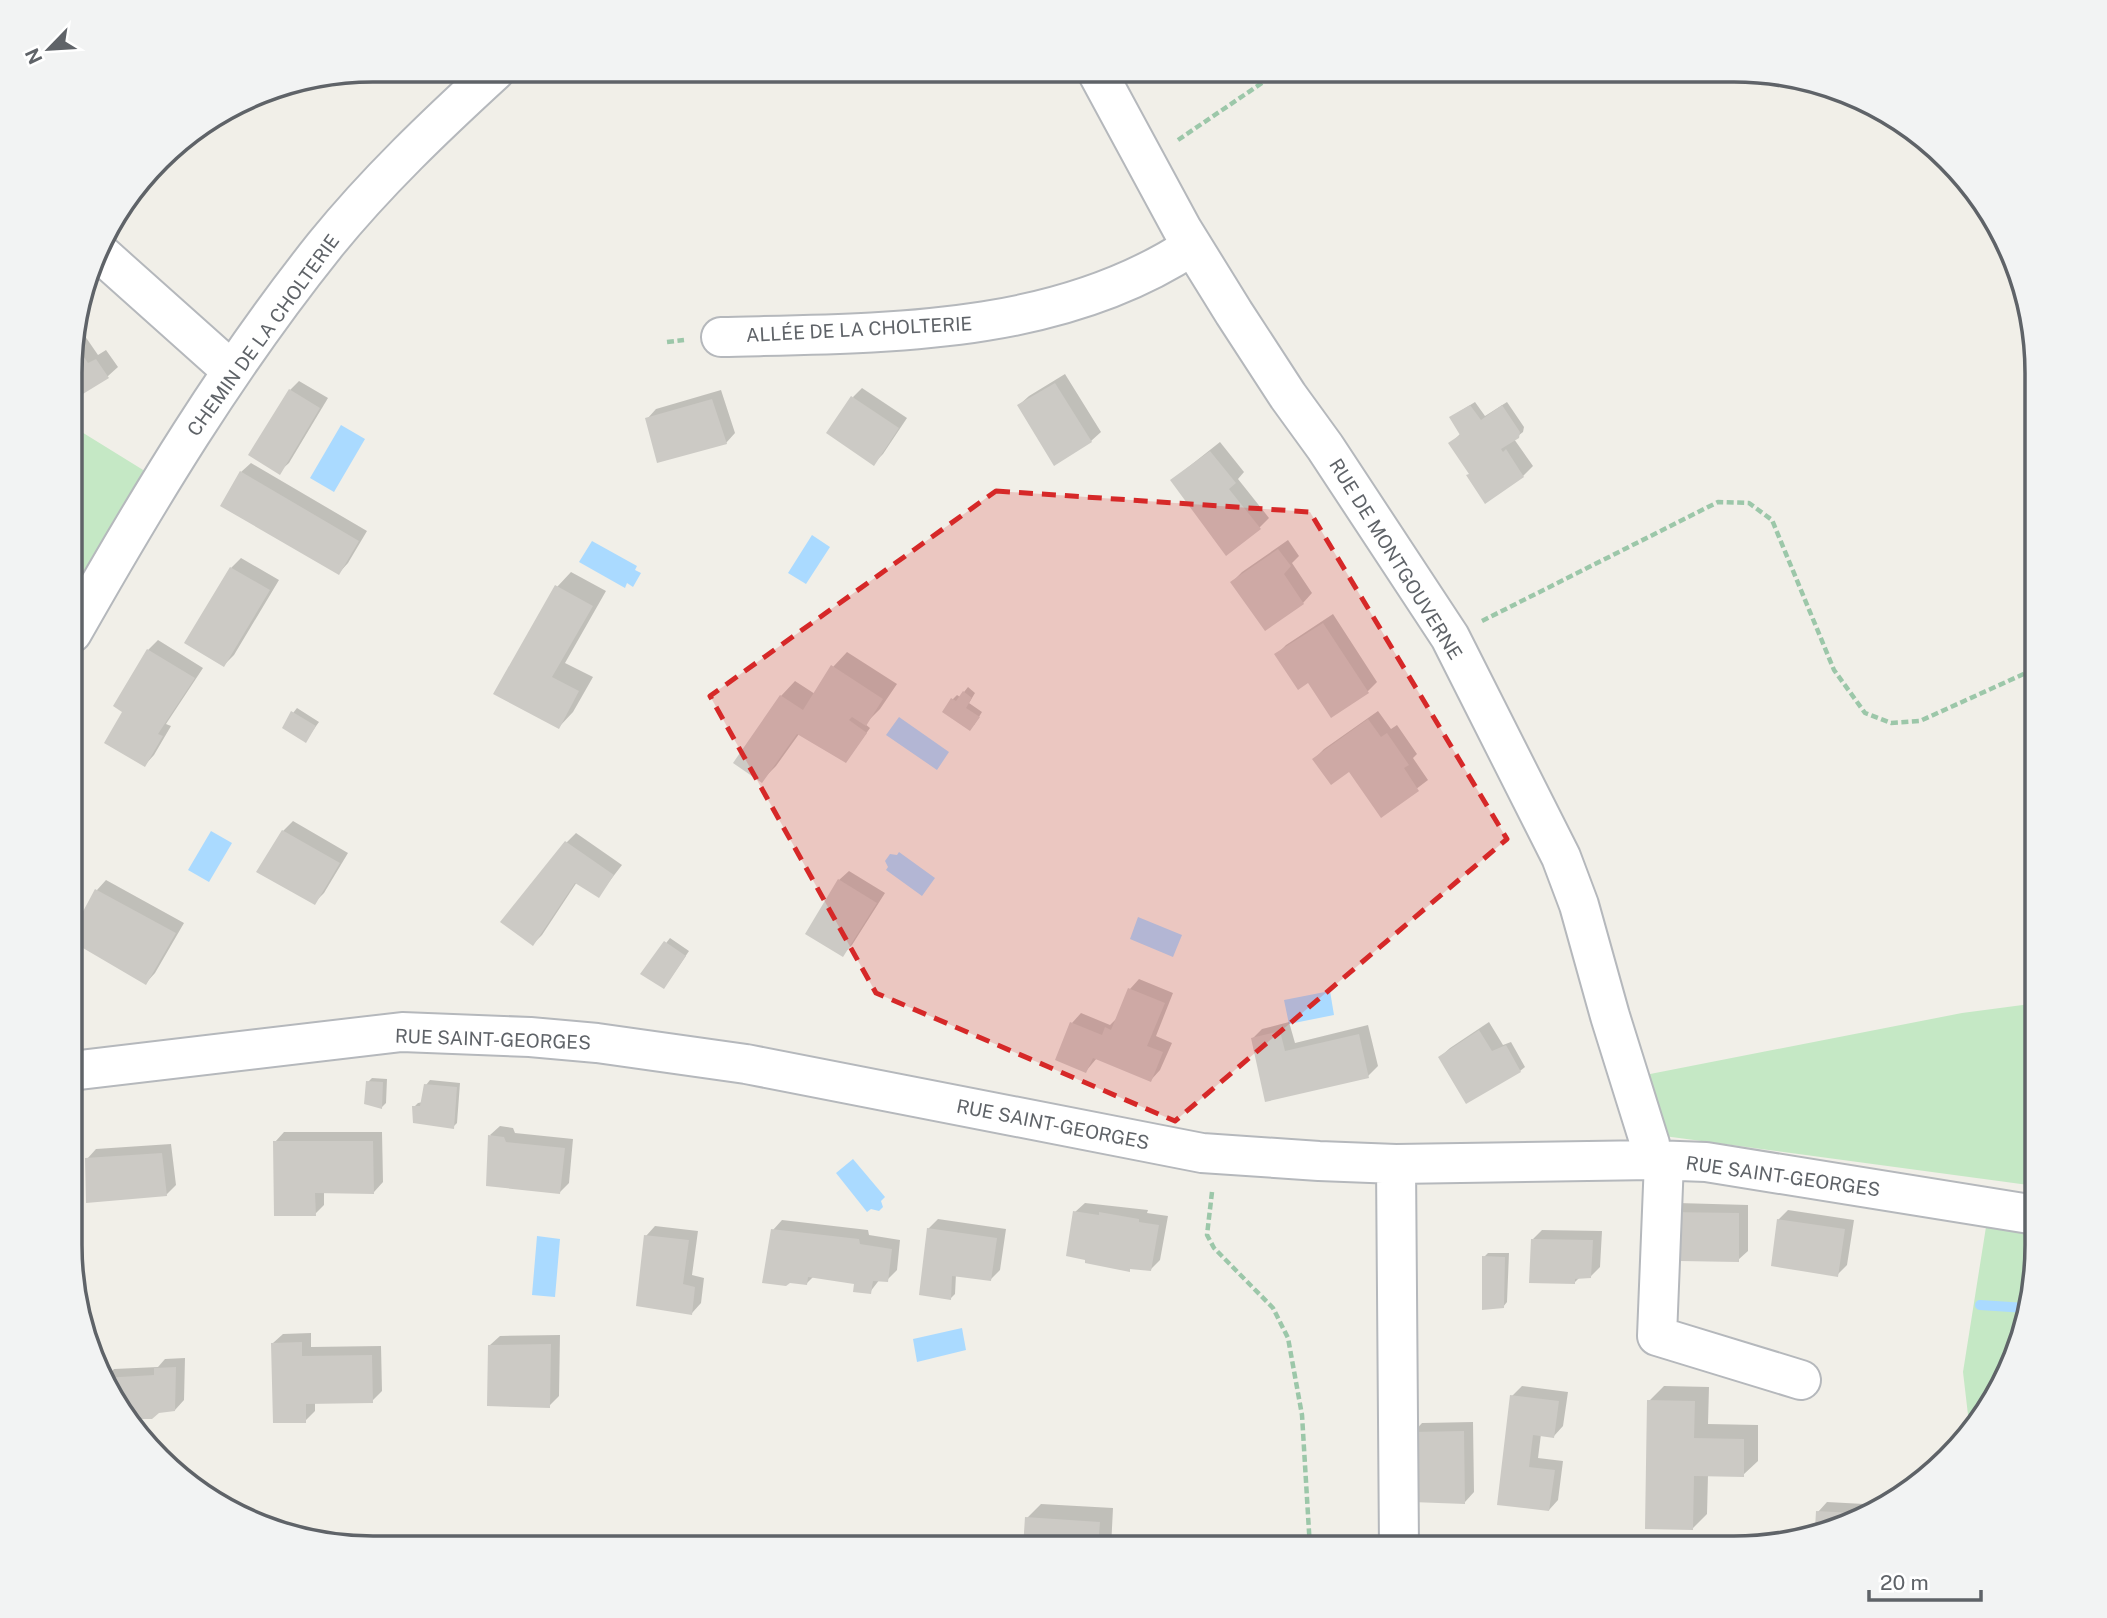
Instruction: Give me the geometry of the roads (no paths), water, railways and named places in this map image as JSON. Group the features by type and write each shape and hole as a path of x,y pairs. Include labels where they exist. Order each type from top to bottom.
{"street":[{"name":"CHEMIN DE LA CHOLTERIE","path":"82,616 170,466 232,371 326,244 433,128 483,82"},
{"name":"RUE DE MONTGOUVERNE","path":"1102,82 1192,246 1281,386 1325,447 1450,637 1561,857 1579,905 1650,1144 1658,1160 1657,1336 1801,1380"},
{"name":"ALLÉE DE LA CHOLTERIE","path":"721,337 824,334 981,322 1100,293 1147,272 1192,246"},
{"path":"106,258 232,371"},
{"name":"RUE SAINT-GEORGES","path":"82,1070 402,1032 530,1037 597,1043 746,1064 1202,1153 1396,1164 1658,1160 1746,1167 2025,1213"},
{"path":"1396,1164 1399,1536"}],"water":[{"path":"341,425 365,439 334,492 310,478"},
{"path":"812,535 830,547 806,584 788,573"},
{"path":"592,541 637,566 635,570 641,573 633,587 627,583 625,588 579,562"},
{"path":"899,717 949,752 937,770 886,735"},
{"path":"211,831 232,843 209,882 188,870"},
{"path":"899,852 935,878 922,896 886,870 888,867 885,861 890,854 897,855"},
{"path":"1138,917 1182,935 1173,957 1130,939"},
{"path":"1330,991 1334,1015 1289,1024 1284,1000"},
{"path":"853,1159 885,1197 881,1201 883,1207 879,1211 871,1209 867,1212 836,1173"},
{"path":"537,1236 560,1239 555,1297 532,1295"},
{"path":"962,1328 966,1350 917,1362 913,1339"}],"waterway":[{"path":"1980,1305 2018,1307"}]}
